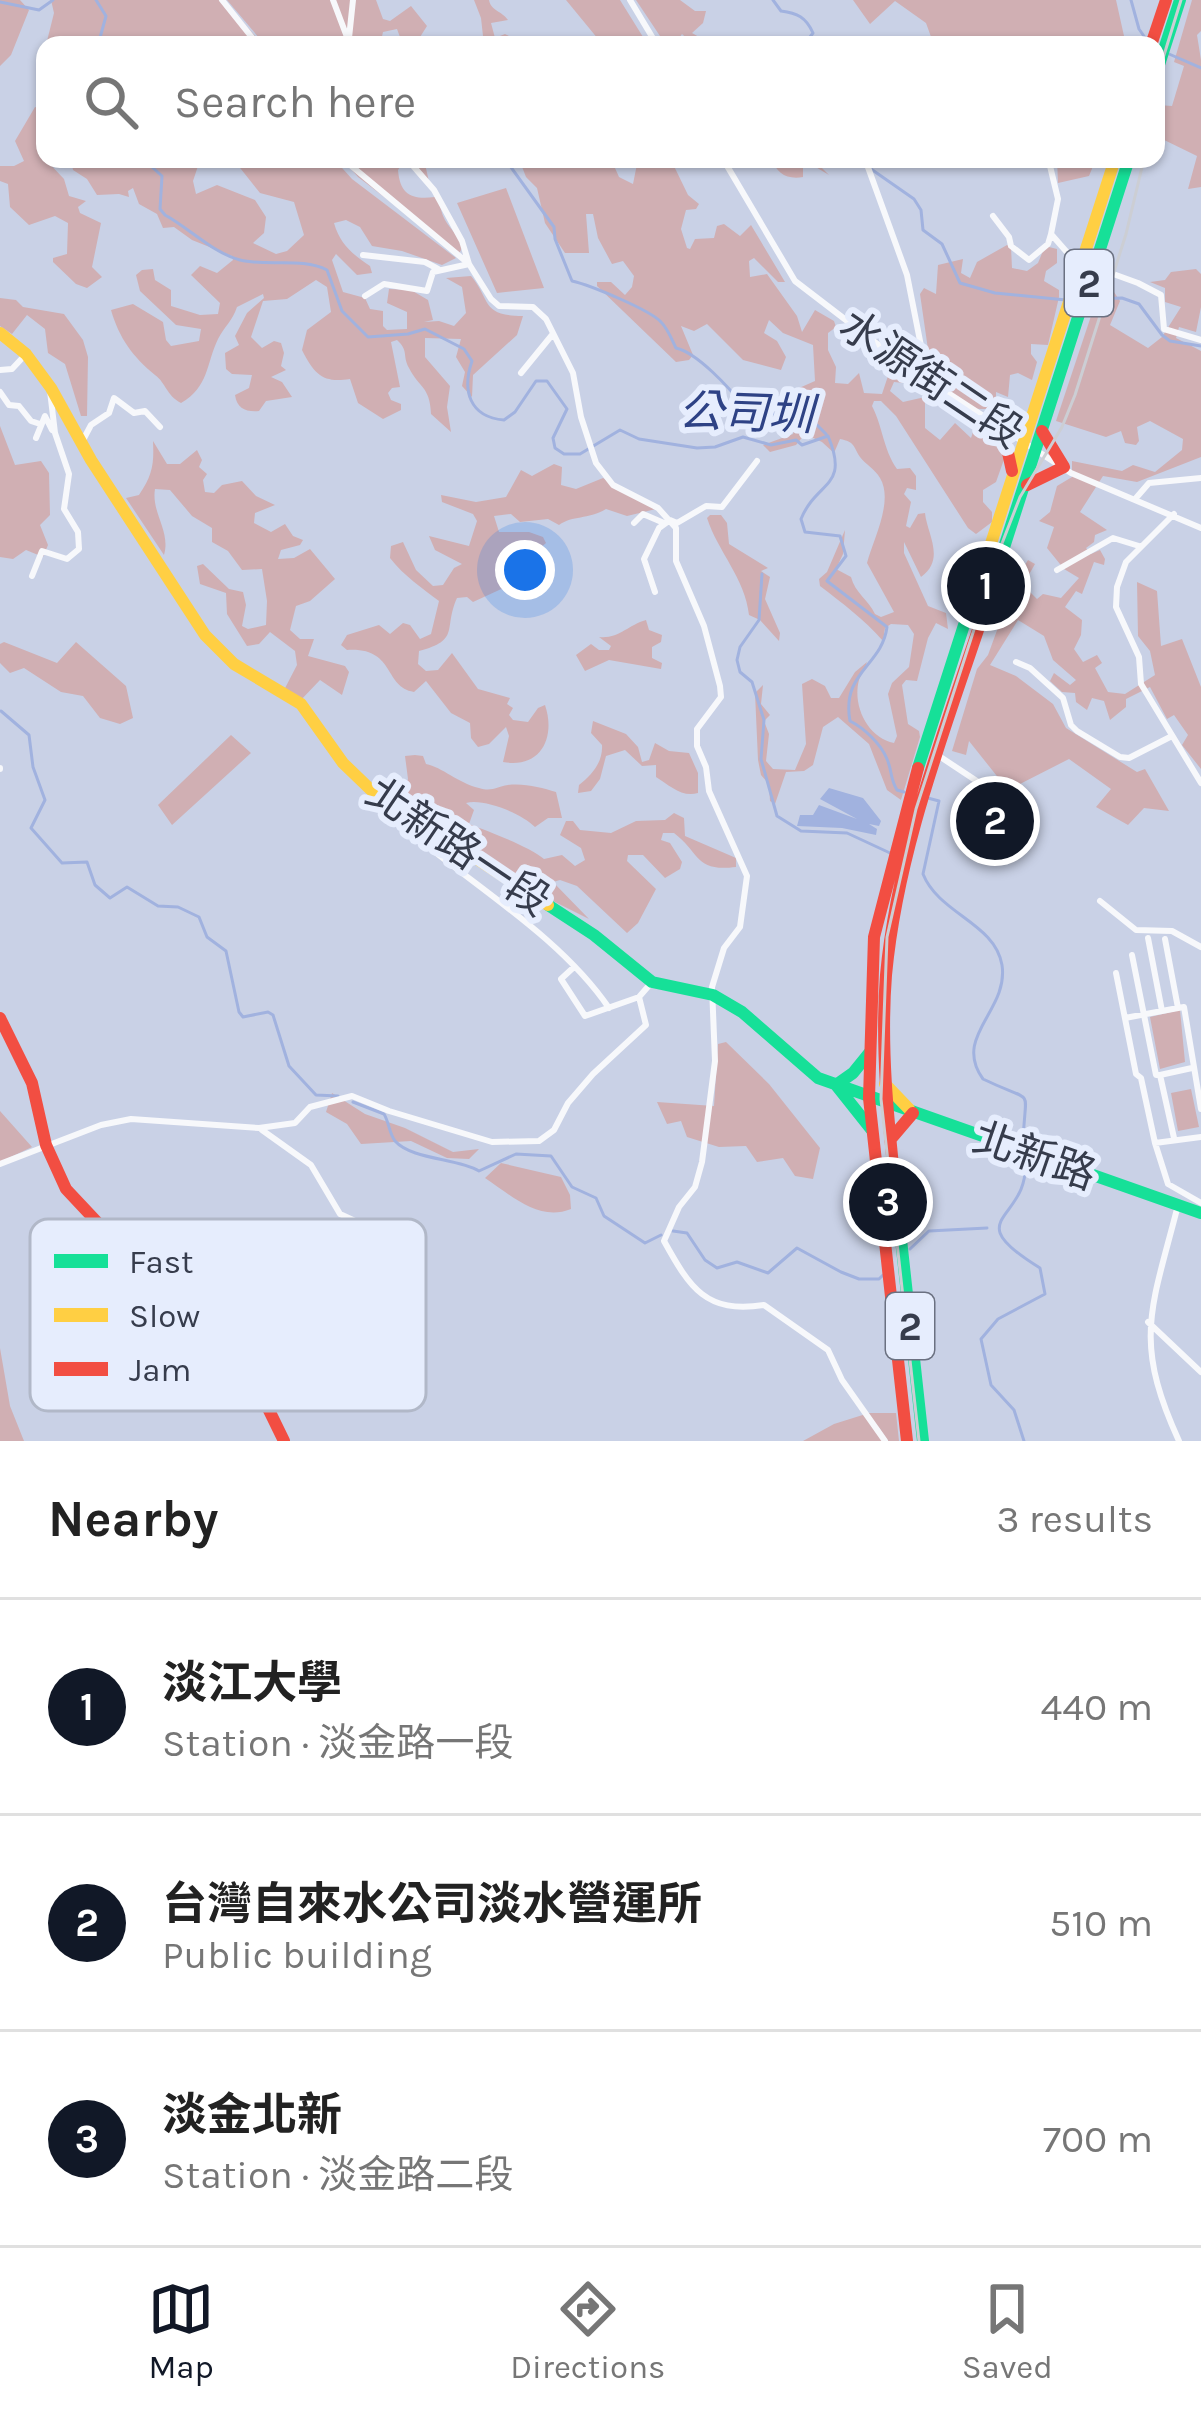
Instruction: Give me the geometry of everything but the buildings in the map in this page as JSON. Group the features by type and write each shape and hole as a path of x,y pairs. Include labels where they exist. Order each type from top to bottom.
{"main road":[{"path":"1154,36 1166,0"},
{"path":"1165,46 1180,0"},
{"name":"2","path":"1112,168 1044,405 1037,449 993,561 1032,416 1044,405 1126,168"},
{"name":"北新路一段","path":"0,333 26,354 51,388 205,635 234,664 302,704 355,777 594,935 652,982 713,995 742,1012 806,1070 869,1098"},
{"path":"997,424 1012,426 1032,416"},
{"path":"997,424 1013,475"},
{"path":"1024,487 1064,466 1042,431"},
{"name":"2","path":"920,783 936,754 971,627 912,806 902,845 884,1018 885,1104 922,1441"},
{"name":"2","path":"902,845 889,868 874,937 869,1098 908,1441"},
{"path":"0,1018 32,1083 46,1145 65,1189 93,1219"},
{"path":"870,1052 836,1085 871,1129"},
{"path":"885,1084 913,1113 890,1140"},
{"name":"北新路","path":"869,1098 1201,1213"},
{"path":"269,1411 284,1441"}],"street":[{"path":"222,0 251,36"},
{"path":"333,0 347,36"},
{"path":"350,36 352,0"},
{"path":"630,0 652,36"},
{"path":"354,168 470,264"},
{"path":"415,168 434,190 491,299 500,306 540,310 573,373 590,451 613,484 658,508 676,527 676,561 704,626 720,686 721,697 697,729 697,746 709,791 747,876 740,927 718,962 713,995 715,1061 702,1162 694,1187 664,1240 684,1276 716,1305 728,1309 764,1305 828,1350 842,1380 885,1441"},
{"name":"水源街二段","path":"728,168 795,281 902,363 1102,487 1201,528"},
{"path":"869,168 918,319 922,356 902,363"},
{"path":"993,216 1010,237 1011,246 1028,260 1048,244 1058,199 1050,168"},
{"path":"1052,234 1072,258 1161,295 1164,329 1201,340"},
{"path":"363,255 424,262 438,269"},
{"path":"365,296 384,284 427,291 433,272 470,264"},
{"path":"521,373 552,335"},
{"path":"0,370 11,369 26,354"},
{"path":"51,388 55,433"},
{"path":"0,392 9,405 19,406 40,424"},
{"path":"82,442 91,425 109,413 114,398 134,412 146,411 160,427"},
{"path":"32,576 42,550 67,559 79,549 78,532 63,502 69,474 45,416 36,438"},
{"path":"634,523 643,514 677,523 706,506 722,507 757,460"},
{"path":"1136,498 1149,483 1201,478"},
{"path":"1174,514 1126,562 1116,607 1139,657 1142,683 1201,783"},
{"path":"655,592 644,559 667,521"},
{"path":"1057,570 1113,538 1139,546"},
{"path":"1016,662 1030,668 1063,698 1077,731 1120,757 1129,758 1172,736"},
{"path":"936,754 1028,815"},
{"path":"416,820 416,836 489,897 548,938 590,980 609,1008"},
{"path":"1100,901 1136,930 1172,931 1201,947"},
{"path":"1148,938 1162,1011"},
{"path":"1165,939 1178,1008"},
{"path":"1132,955 1156,1076 1194,1068"},
{"path":"574,967 561,979 585,1016 639,997 652,982"},
{"path":"1116,973 1168,1184 1201,1203"},
{"path":"0,1164 101,1125 131,1119 259,1128 295,1123 310,1107 352,1096 389,1112 492,1142 539,1141 554,1130 568,1103 593,1074 646,1025 639,997"},
{"path":"1125,1018 1184,1007 1201,1108"},
{"path":"1160,1075 1174,1138"},
{"path":"259,1128 311,1165 340,1214 351,1219"},
{"path":"1155,1143 1201,1137"},
{"path":"1033,1154 1033,1171"},
{"path":"1178,1205 1148,1322 1158,1396 1179,1441"},
{"path":"1148,1322 1201,1372"}],"shaded area":[{"path":"0,0 20,0 29,10 11,55 0,66"},
{"path":"51,0 224,0 255,36 48,36 54,13"},
{"path":"227,0 376,0 383,19 390,21 411,6 427,26 421,36 400,36 397,29 382,36 257,36"},
{"path":"474,0 489,0 508,20 491,23 494,36 483,36"},
{"path":"566,0 620,0 642,36 596,36"},
{"path":"636,0 680,0 695,11 706,11 703,23 692,33 697,36 660,36"},
{"path":"853,0 1116,0 1124,36 931,36 926,23 895,1 870,24"},
{"path":"1192,0 1201,0 1197,35 1201,187 1188,189 1197,156 1165,140 1165,106 1172,106 1184,66 1174,62"},
{"path":"36,107 36,168 54,168 64,179 69,196 86,201 78,207 80,213 101,223 92,267 102,277 87,288 53,262 67,254 68,223 55,216 29,225 10,207 0,166 24,161 15,141"},
{"path":"197,168 193,181 196,194 217,185 255,200 266,217 264,233 253,243 276,254 287,251 304,235 294,202 260,193 240,168 342,168 456,258 442,265 372,246 360,227 346,220 334,223 343,243 372,273 357,275 336,254 332,260 343,292 365,298 370,309 383,311 387,330 407,329 407,312 387,303 389,289 411,290 428,300 433,320 424,322 454,326 466,313 462,287 446,278 471,276 493,309 523,316 517,335 473,375 472,397 462,386 465,372 456,357 461,339 425,338 425,357 450,386 451,432 431,414 429,398 409,368 403,347 397,340 391,342 400,387 388,393 401,404 401,410 383,419 358,403 350,379 321,376 302,350 307,330 331,312 327,287 316,280 287,299 263,301 251,337 262,348 274,341 281,343 281,366 286,370 271,377 282,382 292,397 266,401 259,411 246,410 235,395 249,388 252,375 226,369 225,353 239,345 235,336 263,294 237,307 218,339 202,382 181,403 128,346 111,310 133,304 163,322 171,346 199,341 201,329 176,325 140,291 136,275 153,269 155,280 171,290 171,306 200,315 218,314 220,303 191,275 200,266 217,273 232,256 174,227 163,228 157,214 139,204 133,188 129,197 97,195 87,179 73,170"},
{"path":"350,168 399,168 405,190 420,198 435,197 461,243 459,254"},
{"path":"411,168 426,168 429,182"},
{"path":"522,168 615,168 619,177 633,184 636,168 675,168 688,195 699,204 686,210 681,229 687,248 695,239 714,238 717,226 724,224 740,236 751,225 785,282 778,282 754,258 749,261 750,277 767,274 797,316 802,332 815,310 834,321 828,350 836,367 835,383 848,384 859,373 864,393 882,394 891,367 906,371 914,384 894,382 890,391 903,402 925,397 925,428 940,440 955,423 971,438 977,420 991,422 1007,451 996,482 983,490 992,522 976,534 896,416 881,401 872,406 897,469 910,468 916,476 916,490 907,488 904,494 911,502 906,526 910,528 918,514 925,513 934,554 921,577 904,542 904,553 928,606 946,613 948,629 936,623 917,681 906,680 902,685 908,724 920,737 901,800 887,790 869,744 838,717 823,727 813,765 804,771 786,772 775,804 758,760 755,693 763,685 761,704 770,715 764,721 769,734 766,761 773,769 795,770 806,744 802,684 812,679 825,686 831,698 839,698 867,662 857,690 860,710 877,735 894,743 897,736 888,694 909,667 914,634 908,625 891,624 885,628 883,641 820,586 819,579 827,572 845,530 836,569 851,577 875,614 881,617 894,612 867,563 884,509 884,487 878,475 845,440 840,439 834,453 805,434 796,445 770,452 763,445 793,434 797,420 783,416 781,409 790,392 815,381 813,345 783,333 769,320 764,333 777,341 786,357 781,370 743,360 707,324 694,331 681,326 693,355 676,362 597,286 597,282 611,282 625,295 634,276 623,261 612,264 598,238 593,214 586,214 589,253 565,253 545,223 537,188"},
{"path":"777,168 803,168 803,177 787,176"},
{"path":"1057,168 1092,168 1089,176 1058,183"},
{"path":"506,188 544,288 497,293 457,203"},
{"path":"1007,245 1012,268 1027,271 1038,263 1045,246 1057,249 1057,263 1046,271 1044,281 1059,290 1059,297 1048,345 1031,344 1037,362 1032,380 1018,373 1010,375 1008,397 996,392 996,406 974,408 953,400 916,369 931,370 920,294 924,288 936,294 938,265 963,259 961,273 970,278 977,262"},
{"path":"1196,269 1201,274 1201,307 1196,332 1179,327 1176,338 1201,351 1201,457 1137,482 1103,476 1080,512 1107,530 1095,535 1086,548 1091,554 1100,550 1104,565 1094,562 1082,594 1076,591 1065,607 1082,620 1074,649 1083,662 1097,655 1102,663 1095,668 1108,692 1125,694 1155,675 1150,651 1138,636 1137,582 1157,591 1161,646 1182,639 1201,687 1201,769 1182,745 1188,735 1174,715 1167,719 1150,687 1126,699 1126,707 1110,720 1104,701 1092,698 1087,710 1076,702 1075,693 1062,692 1050,681 1054,673 1070,685 1076,680 1053,660 1044,636 1018,620 990,665 1016,676 1053,704 1066,728 1137,772 1145,769 1169,811 1144,808 1128,825 1096,807 1111,789 1069,759 1008,790 969,741 966,755 952,751 977,669 988,655 1015,581 1028,560 1035,564 1023,585 1037,599 1043,594 1061,598 1079,578 1064,569 1047,548 1054,527 1039,521 1050,512 1057,486 1072,477 1072,461 1122,471 1133,465 1155,472 1182,450 1183,439 1150,421 1137,427 1136,445 1125,443 1121,431 1106,437 1056,421 1104,277 1120,301 1110,325 1148,348 1162,337 1181,307 1165,302 1165,288 1150,282 1165,280 1171,272"},
{"path":"0,298 64,314 83,340 88,357 87,416 81,416 65,364 48,353 45,329 27,315 12,334 0,326"},
{"path":"0,426 15,465 41,461 49,473 50,515 40,525 48,545 43,557 26,550 13,559 0,557"},
{"path":"153,441 167,464 180,464 197,450 202,460 199,467 207,474 205,492 242,481 256,496 275,505 255,513 254,523 271,532 285,524 293,536 303,540 281,550 278,559 294,558 310,549 335,579 310,601 296,606 290,630 300,639 314,639 308,656 345,666 349,672 342,695 320,680 299,702 283,692 297,665 295,651 270,632 259,644 247,646 227,614 226,593 200,584 197,566 203,564 229,589 243,592 242,626 248,629 266,625 262,569 242,570 228,551 212,542 212,528 192,516 170,490 155,489 164,555 126,498 139,495 147,481"},
{"path":"554,464 562,467 561,485 576,489 603,478 656,509 627,516 606,509 559,525 548,519 520,522 511,514 494,516 499,532 529,532 546,543 512,584 473,602 457,598 446,638 419,651 418,664 426,671 438,670 452,653 478,689 510,698 507,704 513,708 509,715 513,720 528,722 545,705 548,728 542,748 527,761 503,762 509,736 506,727 489,744 478,747 471,738 470,723 451,713 426,681 414,692 404,689 374,655 341,645 347,635 379,625 390,634 403,623 420,639 431,634 439,601 395,565 391,546 403,542 416,570 433,586 443,585 462,564 435,550 429,536 469,546 477,521 473,514 442,502 441,495 476,502 506,497 521,470 532,476"},
{"path":"721,515 727,523 729,544 768,568 761,571 770,577 765,599 779,641 749,615 742,589 707,518"},
{"path":"646,620 649,630 662,635 661,642 652,647 652,658 662,663 661,669 609,660 585,671 576,655 591,644 609,650 611,646 599,637"},
{"path":"4,642 57,663 76,642 126,686 133,718 120,724 100,718 83,696 61,692 24,668 10,673 0,663"},
{"path":"593,721 626,734 638,747 642,762 649,760 655,743 669,751 689,753 698,773 698,793 671,787 656,777 656,765 642,766 625,750 606,756 591,791 578,793 601,757 602,745 591,733"},
{"path":"231,735 251,753 172,825 158,805"},
{"path":"415,755 479,788 521,785 556,792 562,818 548,818 535,827 502,808 466,803 474,810 469,824 544,859 562,855 575,866 585,860 581,848 560,835 566,821 573,821 580,830 611,833 636,821 665,820 674,813 684,818 685,836 736,858 736,867 705,864 674,833 663,833 661,840 670,843 682,862 680,869 665,878 643,855 628,855 627,861 656,889 638,923 627,933 577,886 553,882 589,919 553,901 424,816 421,802 407,799 403,792 408,779 405,756"},
{"path":"1180,1010 1185,1062 1160,1069 1150,1017"},
{"path":"726,1042 769,1084 820,1148 813,1179 795,1176 783,1158 757,1162 746,1146 719,1147 687,1137 681,1121 667,1124 657,1102 714,1106 718,1044"},
{"path":"1191,1089 1199,1127 1178,1131 1171,1093"},
{"path":"332,1093 365,1114 453,1152 479,1149 469,1159 447,1158 411,1141 361,1144 347,1124 326,1112"},
{"path":"0,1111 32,1147 0,1162"},
{"path":"501,1163 561,1177 571,1209 537,1210 485,1178"},
{"path":"0,1348 10,1406 24,1441 0,1441"},
{"path":"869,1413 896,1413 899,1441 888,1441 878,1426 884,1441 803,1441 834,1424"}],"water":[{"path":"829,788 863,798 881,821 879,826 869,824 877,829 876,835 797,826 800,815 813,815 819,805 857,819 820,799"}],"waterway":[{"name":"公司圳","path":"0,2 39,10 53,0"},
{"name":"公司圳","path":"96,0 106,16 100,36"},
{"path":"773,0 781,11 807,23 811,36"},
{"path":"1131,0 1144,36"},
{"path":"1169,54 1201,68"},
{"name":"公司圳","path":"153,168 162,176 160,209 220,252 251,262 307,264 327,270 342,311 368,337 425,329 464,349 472,361 471,400 483,414 504,420 536,381 547,381 567,409 553,438 555,448 564,454 580,454 620,430 639,439 697,448 743,437 771,445 796,440 802,445 828,436 834,453 833,475 801,519 805,532 840,536 846,556 827,581 887,627 878,651 851,691 850,721 881,748 897,790 904,792"},
{"path":"511,168 554,227 572,281 655,317 676,348 703,364 744,406 817,425 826,434"},
{"path":"871,169 914,199 921,210 923,230 942,244 960,283 995,293 1066,300"},
{"path":"1088,299 1122,298 1139,304 1170,341 1201,346"},
{"path":"762,574 759,620 740,647 737,660 740,672 752,682 764,720 761,759 777,816 801,831 847,833 890,853"},
{"name":"公司圳","path":"1,711 29,735 33,767 45,800 31,828 62,863 87,862 95,885 110,898 127,887 158,906 178,907 199,917 207,937 226,951 239,1012 243,1017 273,1015 289,1066 316,1095 338,1096"},
{"name":"公司圳","path":"913,794 939,801 923,874 941,899 989,939 1002,965 998,996 977,1036 975,1064 983,1079 1024,1099 1023,1145"},
{"name":"公司圳","path":"353,1102 384,1114 393,1138 403,1147 479,1171 516,1154 551,1156 572,1187 596,1198 604,1216 645,1243 661,1235"},
{"name":"公司圳","path":"1024,1441 1014,1410 991,1385 981,1339 998,1319 1045,1294 1040,1268 1015,1251 1002,1238 999,1227 1018,1195 1025,1158"},
{"name":"公司圳","path":"910,1249 929,1231 987,1228"},
{"name":"公司圳","path":"673,1231 687,1233 705,1260 717,1268 737,1262 768,1273 797,1248 859,1279 883,1275"}],"tunnel":[{"path":"964,625 986,559"},
{"path":"978,630 999,563"}],"tram line":[{"path":"1165,52 1181,0"},
{"path":"919,1441 881,1099 887,937 916,809 1001,546 1020,497 1062,427 1075,395 1142,168"}],"traffic: fast":[{"path":"1165,46 1180,0"},
{"path":"999,563 1126,168"},
{"path":"918,768 964,625"},
{"path":"548,905 652,982 713,995 742,1012 818,1078 1201,1213"},
{"path":"870,1052 836,1085 871,1129"},
{"path":"898,1212 923,1441"}],"traffic: slow":[{"path":"986,559 1112,168"},
{"path":"0,333 26,354 51,388 91,460 205,635 234,664 301,704 343,763 371,790 548,905"},
{"path":"997,424 1012,426 1032,416"},
{"path":"885,1084 909,1109"}],"traffic: jam":[{"path":"1154,36 1166,0"},
{"path":"997,424 1012,471"},
{"path":"1027,485 1064,467 1042,431"},
{"path":"897,1204 884,1032 892,931 922,800 978,630"},
{"path":"907,1441 869,1098 874,937 918,768"},
{"path":"0,1018 32,1083 46,1145 66,1189 94,1219"},
{"path":"890,1140 913,1113"},
{"path":"269,1411 284,1441"}],"place":[{"name":"淡江大學","path":"986,586"},
{"name":"台灣自來水公司淡水營運所","path":"995,821"},
{"name":"淡金北新","path":"888,1202"}]}
